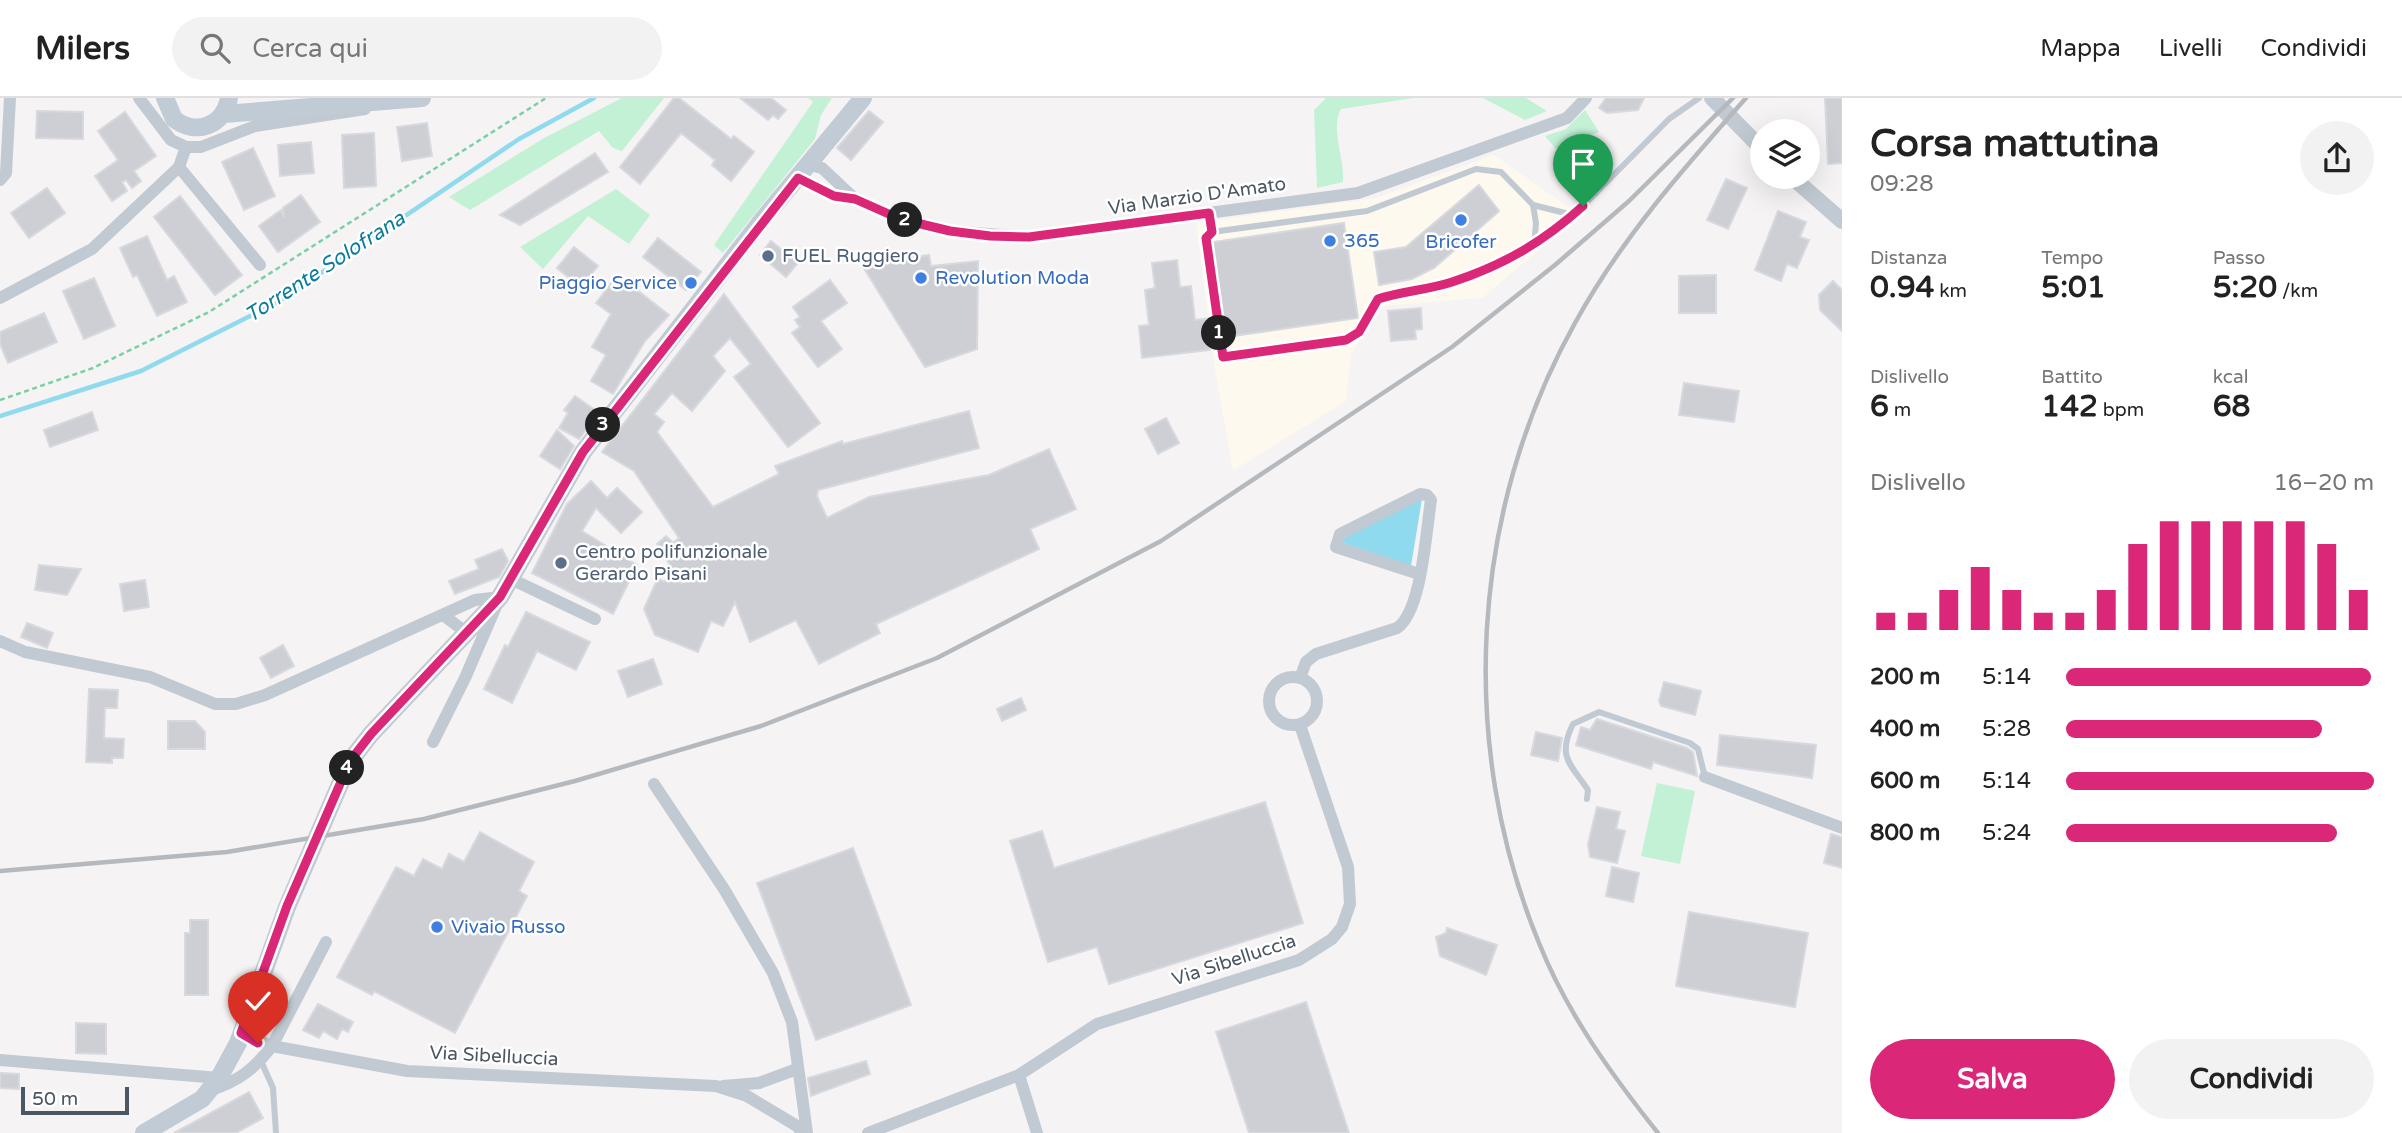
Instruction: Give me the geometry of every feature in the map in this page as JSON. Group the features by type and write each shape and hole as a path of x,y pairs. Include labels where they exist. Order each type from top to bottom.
{"main road":[{"path":"298,98 332,104"},
{"path":"164,100 174,119 188,127 208,126 224,110 422,98"},
{"path":"144,1133 202,1099 215,1084 241,1033 287,906 350,761 371,734 500,597 583,452 863,98"}],"street":[{"path":"0,180 6,173 10,98"},
{"path":"139,98 170,140 186,147 201,147 255,126 346,114 384,101"},
{"name":"Via Marzio D'Amato","path":"804,171 822,168 855,199 900,219 950,231 1029,237 1357,193 1431,169 1567,118 1586,98"},
{"path":"1712,98 1750,137"},
{"path":"151,115 164,100"},
{"path":"201,147 224,110"},
{"path":"0,298 92,249 179,167 186,147"},
{"path":"179,167 260,265"},
{"path":"804,171 834,196 855,199"},
{"path":"1805,189 1842,222"},
{"path":"1300,678 1306,662 1316,654 1397,628 1406,622 1419,574 1432,500 1427,495 1420,494 1340,534 1336,547 1419,574"},
{"path":"511,579 595,619"},
{"path":"0,641 25,652 150,677 215,704 236,704 265,695 475,600 500,597"},
{"path":"433,742 465,678 500,597"},
{"path":"443,615 467,633"},
{"path":"1300,678 1313,687 1318,701 1313,716 1300,725 1292,726 1277,720 1272,713 1269,697 1272,690 1284,679 1300,678"},
{"name":"Via Sibelluccia","path":"868,1133 1019,1075 1097,1024 1299,960 1332,939 1342,927 1350,904 1348,867 1300,725"},
{"path":"1705,777 1842,828"},
{"name":"Via Sibelluccia","path":"654,785 724,889 773,973 792,1022 804,1133"},
{"path":"0,1060 215,1084 236,1082 260,1061 272,1046 326,942"},
{"name":"Via Sibelluccia","path":"241,1033 272,1046 371,1067 407,1071 716,1086 759,1083 797,1069"},
{"path":"1019,1075 1037,1133"},
{"name":"Via Sibelluccia","path":"716,1086 747,1096 804,1133"}],"lane":[{"path":"1573,215 1533,205 1501,172 1476,169 1367,211 1212,232 1206,238 1223,357 1346,340 1359,332 1378,299 1450,283 1534,247 1573,215 1670,119 1699,98"},
{"path":"1431,169 1439,184"},
{"path":"1571,171 1596,193"},
{"path":"1378,187 1385,205"},
{"path":"1306,201 1311,219"},
{"path":"1533,205 1536,223 1534,247"},
{"path":"1209,213 1212,232"},
{"path":"1587,799 1588,789 1569,766 1567,742 1573,724 1599,712 1690,743 1698,749 1705,777"},
{"path":"260,1061 273,1088 276,1133"}],"path":[{"path":"0,400 93,368 209,312 267,278 339,227 546,98"}],"shaded area":[{"path":"1494,155 1580,215 1482,298 1383,306 1351,354 1346,401 1233,471 1214,364 1196,223 1376,198"}],"green space":[{"path":"622,98 664,98 622,151 613,148 599,131 470,210 449,197 544,138"},
{"path":"808,98 832,98 821,115 815,139 723,253 714,245 813,102"},
{"path":"1326,98 1413,98 1341,109 1337,135 1343,182 1317,188 1314,110"},
{"path":"1483,98 1526,98 1547,111 1525,120"},
{"path":"1585,110 1599,132 1556,149 1545,136 1566,129"},
{"path":"616,189 650,215 629,244 588,216 543,269 520,247"},
{"path":"1657,783 1695,791 1680,864 1641,856"}],"water":[{"path":"1422,499 1411,566 1340,542 1340,537"}],"building":[{"path":"674,98 679,98 731,139 734,136 754,152 731,181 712,165 715,160 681,133 640,184 620,167"},
{"path":"740,98 771,98 786,110 778,119 773,115 768,120"},
{"path":"1606,98 1644,98 1638,110 1607,113 1599,108"},
{"path":"1825,98 1842,98 1842,163 1828,164"},
{"path":"37,111 83,112 83,139 36,138"},
{"path":"869,111 883,122 851,160 837,148"},
{"path":"125,112 156,156 134,171 141,181 132,188 126,180 122,182 127,191 112,201 95,176 118,160 98,131"},
{"path":"427,123 432,156 402,161 397,127"},
{"path":"374,133 376,186 344,188 342,135"},
{"path":"311,142 314,173 280,176 278,145"},
{"path":"253,148 275,196 244,210 222,162"},
{"path":"595,153 608,172 520,225 500,215"},
{"path":"1726,179 1747,188 1728,229 1707,220"},
{"path":"1479,185 1499,211 1434,268 1412,279 1379,285 1374,252 1406,247"},
{"path":"47,188 65,213 29,238 11,213"},
{"path":"301,195 320,222 278,252 259,226 281,210 284,217 283,208"},
{"path":"180,196 242,275 215,295 154,217"},
{"path":"1778,211 1806,222 1800,237 1809,240 1797,268 1787,264 1781,281 1755,270"},
{"path":"1344,223 1358,318 1226,337 1213,242"},
{"path":"147,236 167,280 174,276 187,302 157,316 137,275 133,277 120,248"},
{"path":"658,238 701,272 686,290 643,257"},
{"path":"771,241 798,263 786,277 760,255"},
{"path":"574,247 598,266 581,287 557,268"},
{"path":"929,255 931,266 978,261 977,349 925,367 862,265"},
{"path":"1177,260 1180,287 1191,286 1195,320 1212,318 1215,339 1208,340 1210,350 1142,358 1139,326 1149,325 1145,290 1155,288 1152,263"},
{"path":"618,275 669,315 645,341 613,394 591,381 606,355 592,347 611,314 596,303"},
{"path":"1716,275 1716,313 1679,313 1679,276"},
{"path":"94,278 115,326 84,339 63,291"},
{"path":"830,280 847,303 821,321 842,349 818,367 792,333 800,327 795,320 800,317 793,307"},
{"path":"1833,281 1842,290 1842,331 1820,310 1819,295"},
{"path":"724,294 820,423 788,447 734,377 751,364 730,338 713,356 725,371 692,411 672,393 654,414 664,422 657,432 713,507 779,474 775,466 842,441 843,444 969,411 979,448 818,490 817,496 827,518 869,497 989,475 1049,449 1076,509 1030,529 1039,549 876,624 880,633 819,664 796,620 750,642 735,602 723,626 711,621 698,652 655,635 644,609 658,578 664,582 668,577 681,583 657,544 666,536 673,543 679,538 634,471 602,452"},
{"path":"1421,308 1422,329 1415,330 1416,339 1391,341 1388,311"},
{"path":"44,313 57,342 8,363 0,344 0,332"},
{"path":"1684,383 1739,391 1734,422 1679,415"},
{"path":"575,396 599,413 579,439 559,428 568,413 564,410"},
{"path":"92,412 98,430 50,447 44,430"},
{"path":"1166,418 1179,443 1158,454 1145,429"},
{"path":"557,430 574,446 560,469 540,456"},
{"path":"591,481 607,498 617,488 642,512 621,533 596,508 582,531 637,565 613,614 532,573 567,504"},
{"path":"502,549 508,561 499,577 455,594 449,581 479,569 475,560"},
{"path":"39,565 81,569 67,595 35,590"},
{"path":"145,580 149,607 124,611 120,584"},
{"path":"526,612 590,642 576,670 537,651 512,703 484,689 505,645 508,647"},
{"path":"27,623 53,633 47,648 21,637"},
{"path":"283,645 294,666 271,678 260,658"},
{"path":"653,659 662,684 628,697 618,671"},
{"path":"1664,682 1701,691 1695,715 1661,706 1659,701"},
{"path":"89,689 118,690 117,708 105,708 104,738 124,739 123,758 112,758 112,763 86,762"},
{"path":"1021,698 1026,710 1002,721 997,709"},
{"path":"1597,719 1687,748 1693,752 1697,776 1653,762 1651,769 1576,745 1581,727 1590,730"},
{"path":"168,721 195,721 205,732 205,749 168,749"},
{"path":"1536,732 1562,738 1558,761 1531,755"},
{"path":"1720,735 1816,745 1812,778 1717,765"},
{"path":"1265,802 1303,923 1109,984 1097,947 1048,962 1010,841 1042,831 1054,868"},
{"path":"1597,807 1620,812 1616,829 1625,831 1617,863 1590,857 1588,844"},
{"name":"Vivaio Russo","path":"480,832 534,862 519,891 527,896 455,1033 374,991 372,995 337,977 396,867 414,876 423,859 442,869 449,854 464,862"},
{"path":"1831,834 1842,837 1842,868 1824,863"},
{"path":"853,848 911,1005 816,1040 757,883"},
{"path":"1612,867 1639,873 1633,902 1606,896"},
{"path":"1689,912 1808,933 1795,1007 1676,986"},
{"path":"190,920 208,920 208,995 185,995 185,933 190,933"},
{"path":"1447,928 1497,945 1486,975 1440,956 1436,937 1446,933"},
{"path":"1306,1002 1349,1133 1249,1133 1216,1032"},
{"path":"318,1004 353,1022 348,1032 342,1029 337,1039 323,1031 319,1038 303,1030"},
{"path":"76,1023 106,1024 106,1054 76,1053"},
{"path":"866,1061 870,1074 811,1096 808,1078"},
{"path":"0,1073 19,1074 19,1089 0,1088"},
{"path":"249,1092 263,1118 236,1133 174,1133"}],"waterway":[{"name":"Torrente Solofrana","path":"0,416 141,371 278,302 519,139 594,98"}],"railway":[{"path":"0,871 227,852 424,819 575,781 761,726 937,658 1161,541 1452,347 1555,265 1629,201 1733,98"},
{"path":"1658,1133 1607,1065 1563,994 1539,943 1513,867 1495,789 1487,709 1487,629 1496,549 1514,471 1540,395 1575,323 1612,262 1633,234 1676,178 1746,98"}],"place":[{"name":"Bricofer","path":"1461,220"},
{"name":"365","path":"1330,241"},
{"name":"FUEL Ruggiero","path":"768,256"},
{"name":"Revolution Moda","path":"921,278"},
{"name":"Piaggio Service","path":"691,283"},
{"name":"Centro polifunzionale Gerardo Pisani","path":"561,563"},
{"name":"Vivaio Russo","path":"437,927"}],"route":[{"path":"258,1043 241,1033 287,906 350,761 371,734 500,597 583,452 798,178 834,196 855,199 900,219 950,231 990,236 1029,237 1209,213 1212,232 1206,238 1223,357 1346,340 1359,332 1378,299 1398,292 1450,283 1494,266 1534,247 1583,206"}]}
